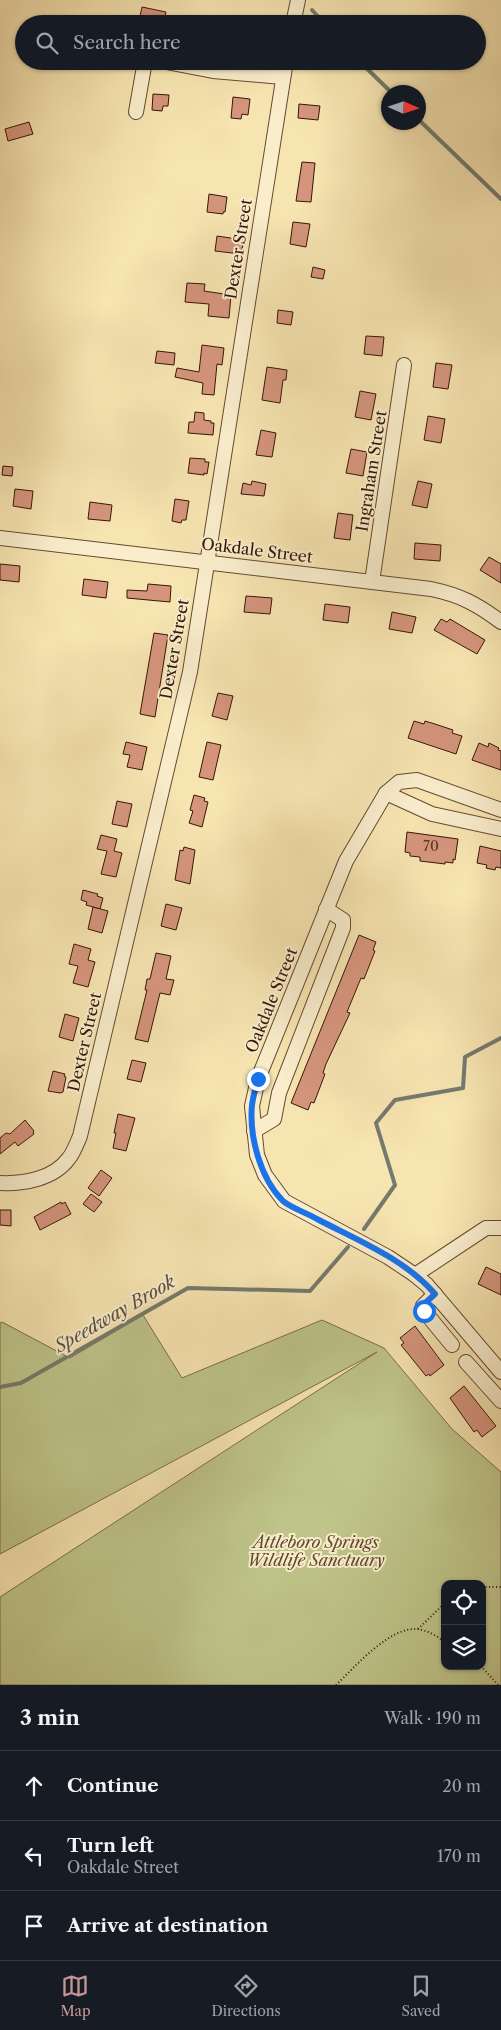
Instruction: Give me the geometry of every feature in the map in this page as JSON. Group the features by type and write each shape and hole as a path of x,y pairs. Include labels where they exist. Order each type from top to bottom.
{"street":[{"path":"296,15 298,0"},
{"path":"136,112 143,70"},
{"path":"208,70 282,77"},
{"name":"Dexter Street","path":"0,1183 29,1182 52,1172 69,1158 80,1136 190,672 284,70"},
{"name":"Ingraham Street","path":"372,582 404,365"},
{"name":"Oakdale Street","path":"0,538 431,589 454,594 478,605 501,622"},
{"path":"501,810 417,780 399,782 386,793 432,814 501,829"},
{"name":"Oakdale Street","path":"386,793 346,862 258,1079 252,1106 257,1155 265,1175 284,1202 388,1257 415,1275 435,1294 501,1372"},
{"path":"254,1131 274,1119 279,1093 343,928 343,920 326,909"},
{"path":"415,1275 486,1228 500,1225"},
{"path":"435,1294 422,1306 452,1345"},
{"path":"466,1362 501,1401"}],"path":[{"path":"486,1587 501,1587"},
{"path":"418,1629 441,1607"},
{"path":"336,1685 378,1646 404,1630 418,1629 434,1634 441,1639"},
{"path":"485,1670 498,1685"}],"green space":[{"name":"Attleboro Springs Wildlife Sanctuary","path":"143,1315 182,1378 322,1320 384,1348 452,1429 501,1472 501,1685 0,1685 0,1597 377,1352 0,1554 0,1323 2,1322 70,1358"}],"building":[{"path":"142,7 166,12 165,15 140,15"},
{"path":"153,94 169,95 168,106 163,106 162,111 152,110"},
{"path":"233,97 250,99 248,115 242,114 241,119 231,118"},
{"path":"299,104 320,106 318,120 298,118"},
{"path":"29,122 33,134 8,141 5,129"},
{"path":"302,162 315,163 311,202 296,201"},
{"path":"209,194 227,197 223,214 207,212"},
{"path":"293,222 310,224 306,247 290,244"},
{"path":"217,236 244,240 241,254 215,251"},
{"path":"313,267 325,270 323,279 311,277"},
{"path":"187,283 205,284 204,291 231,295 229,318 208,316 209,304 185,302"},
{"path":"278,310 293,312 291,325 277,323"},
{"path":"366,336 384,337 382,356 364,354"},
{"path":"202,345 224,348 222,365 217,364 214,395 202,394 203,383 175,377 177,368 199,372"},
{"path":"157,351 175,353 174,365 155,363"},
{"path":"436,363 452,365 448,389 433,387"},
{"path":"267,367 287,370 286,380 283,380 280,403 262,400"},
{"path":"360,391 376,394 371,420 355,417"},
{"path":"195,412 204,413 204,420 214,423 213,435 188,433 189,422 194,422"},
{"path":"428,416 445,419 441,443 424,440"},
{"path":"261,430 276,433 272,457 256,455"},
{"path":"351,449 367,452 363,476 346,473"},
{"path":"190,458 205,459 205,462 209,462 207,474 188,473"},
{"path":"3,466 13,467 12,476 2,475"},
{"path":"252,481 266,484 264,496 241,494 243,483 251,485"},
{"path":"418,481 432,484 427,508 412,505"},
{"path":"15,489 33,491 31,509 13,506"},
{"path":"175,499 189,501 186,520 182,520 181,523 172,521"},
{"path":"90,502 112,505 110,521 88,519"},
{"path":"338,513 353,515 350,540 334,538"},
{"path":"415,543 441,545 440,561 414,559"},
{"path":"489,557 501,564 501,583 480,570"},
{"path":"0,564 20,566 19,582 0,580"},
{"path":"84,579 108,582 106,598 82,595"},
{"path":"148,584 171,586 170,602 127,598 127,590 147,591"},
{"path":"246,596 272,598 270,614 244,612"},
{"path":"325,604 350,607 348,623 323,620"},
{"path":"392,612 416,617 412,633 389,629"},
{"path":"441,619 447,622 450,619 485,640 477,654 434,630"},
{"path":"154,633 168,635 155,717 140,714"},
{"path":"218,693 233,696 227,720 212,716"},
{"path":"414,721 424,724 425,721 435,724 453,730 452,733 462,736 456,754 408,738"},
{"path":"126,742 147,747 142,770 127,767 130,755 123,754"},
{"path":"207,742 221,745 213,780 199,777"},
{"path":"479,743 488,747 489,743 499,748 498,750 501,751 501,770 472,760"},
{"path":"194,795 205,798 204,801 208,802 202,827 189,823 193,811 190,810"},
{"path":"117,801 132,804 127,827 112,824"},
{"path":"407,832 458,839 455,860 453,859 453,863 445,862 445,864 420,861 420,857 410,856 410,853 405,852"},
{"path":"101,835 117,839 114,851 122,853 116,877 101,874 107,851 97,849"},
{"path":"480,846 501,851 501,868 496,867 495,870 486,868 487,865 477,863"},
{"path":"184,847 195,850 190,884 175,880 180,850 183,851"},
{"path":"83,890 98,894 97,896 103,898 100,909 86,905 87,902 81,900"},
{"path":"166,904 182,908 176,930 161,926"},
{"path":"93,907 108,911 102,933 88,929"},
{"path":"359,935 376,942 373,950 375,951 364,979 361,978 347,1012 350,1013 326,1064 323,1073 325,1074 314,1103 311,1102 308,1110 291,1103"},
{"path":"74,944 91,949 88,960 95,962 88,987 73,983 78,966 69,964"},
{"path":"156,953 171,956 166,979 174,980 170,995 160,993 148,1042 135,1039 147,990 145,990 147,979 150,979"},
{"path":"65,1014 79,1018 73,1041 59,1037"},
{"path":"132,1060 146,1063 141,1082 127,1079"},
{"path":"53,1071 65,1074 63,1092 48,1091"},
{"path":"118,1114 135,1118 126,1151 113,1148"},
{"path":"25,1120 34,1131 34,1134 18,1146 15,1142 0,1154 0,1138 6,1133 10,1134"},
{"path":"101,1170 112,1178 99,1196 88,1188"},
{"path":"91,1194 102,1202 94,1212 83,1204"},
{"path":"61,1202 62,1204 65,1202 71,1214 40,1230 34,1217"},
{"path":"0,1210 11,1210 11,1226 0,1225"},
{"path":"486,1267 501,1274 501,1295 478,1284"},
{"path":"415,1326 444,1365 430,1376 429,1374 426,1376 401,1345 404,1343 400,1338"},
{"path":"464,1386 496,1426 482,1437 477,1430 474,1432 450,1398"}],"waterway":[{"name":"Speedway Brook","path":"312,10 317,15"},
{"name":"Speedway Brook","path":"368,70 384,85"},
{"name":"Speedway Brook","path":"426,127 501,199"},
{"name":"Speedway Brook","path":"364,1229 395,1185 376,1123 395,1100 463,1088 465,1057 501,1038"},
{"name":"Speedway Brook","path":"0,1387 21,1383 188,1288 310,1291 348,1247"}],"route":[{"path":"258,1079 252,1106 257,1155 265,1175 284,1202 388,1257 412,1272 435,1294 422,1306 424,1311"}]}
